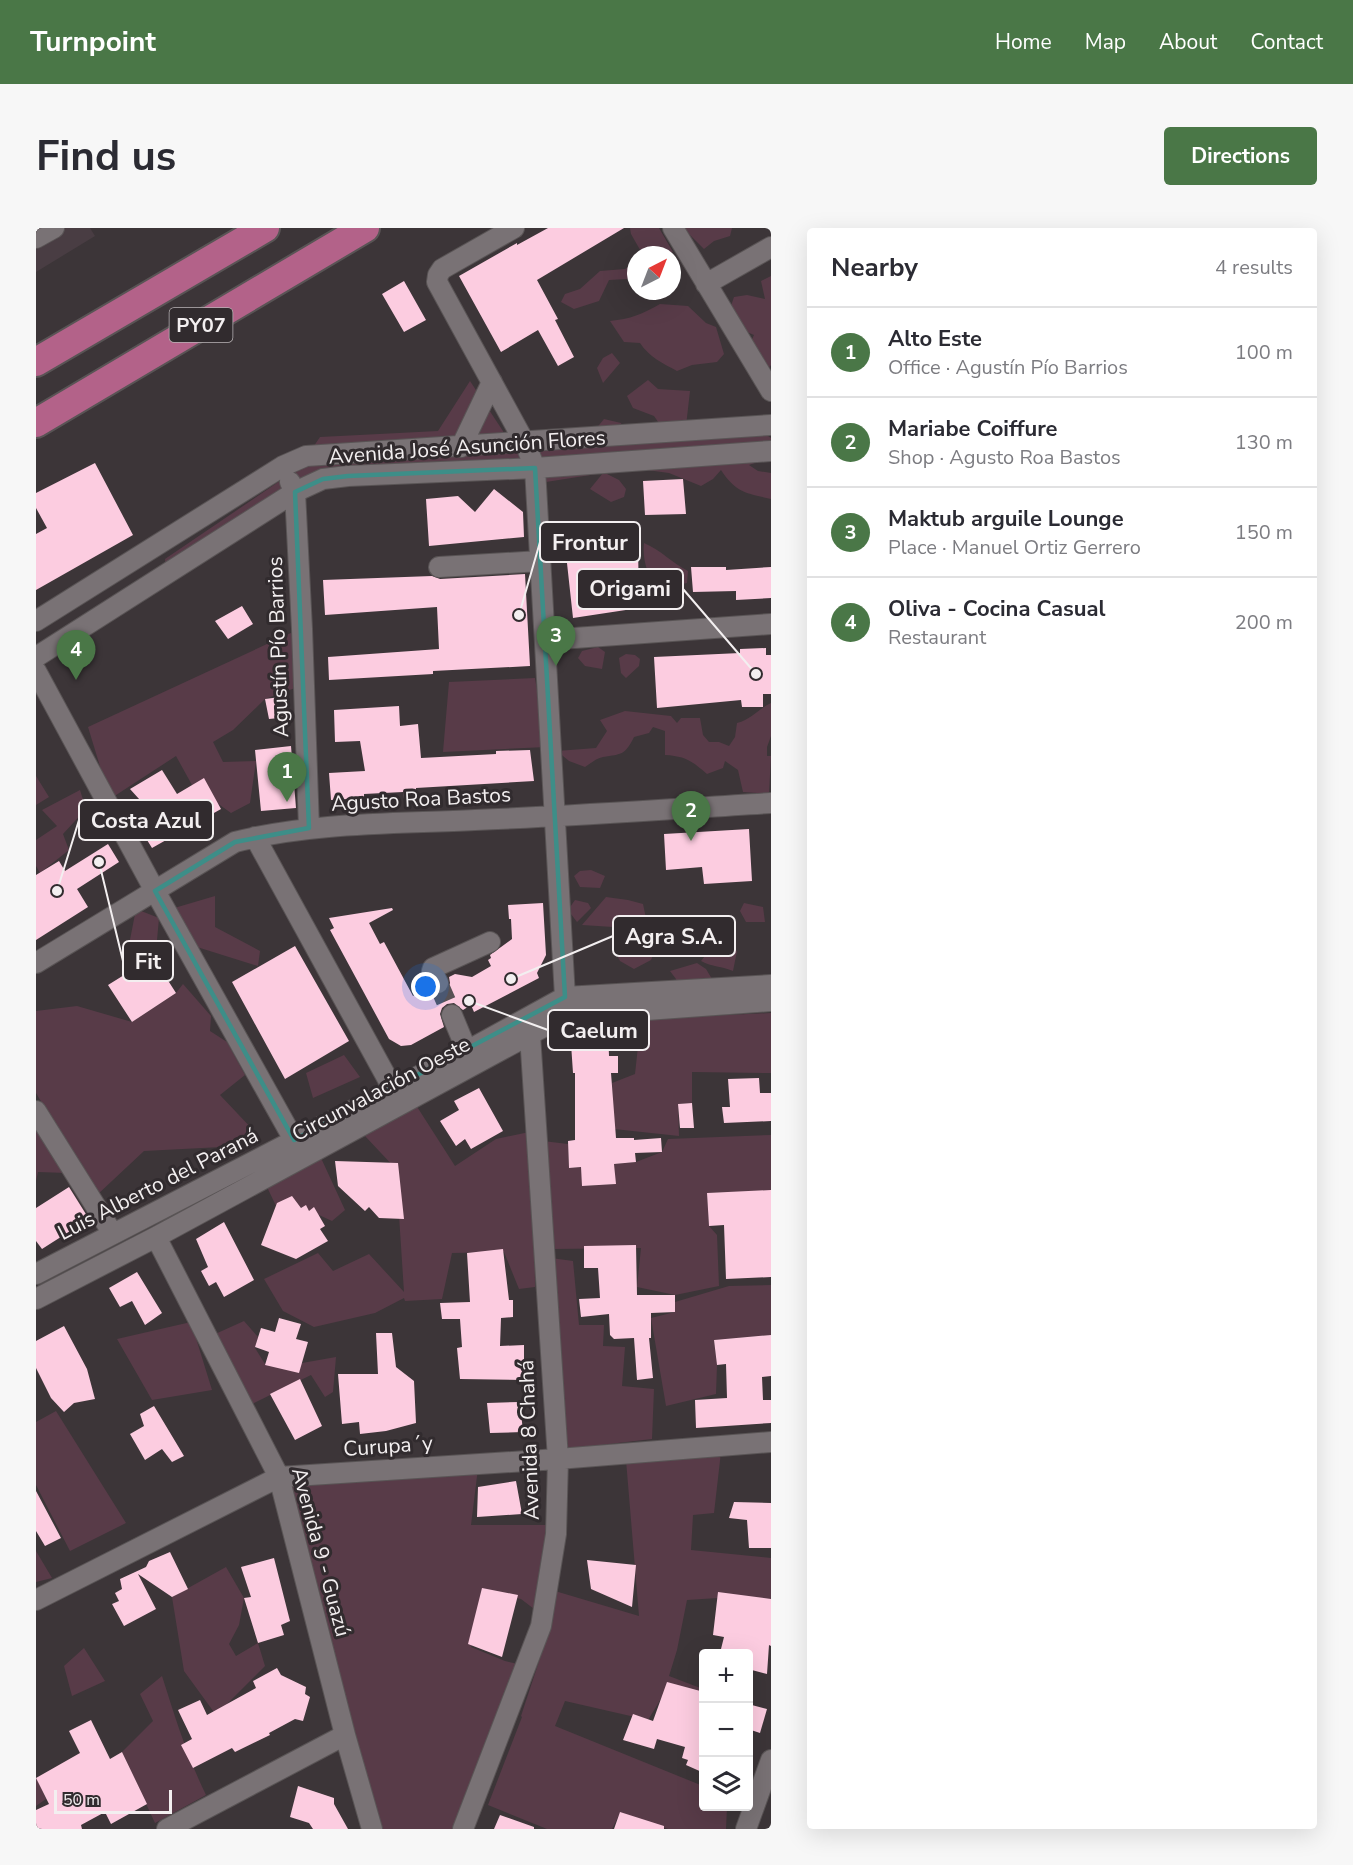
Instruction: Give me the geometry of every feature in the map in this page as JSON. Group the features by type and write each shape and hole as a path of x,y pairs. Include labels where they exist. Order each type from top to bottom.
{"highway":[{"name":"PY07","path":"36,362 265,228"},
{"name":"PY07","path":"36,423 365,228"}],"street":[{"path":"36,238 54,228"},
{"path":"514,228 442,269 437,282 525,443 535,468 566,997"},
{"path":"673,228 771,391"},
{"path":"706,284 771,247"},
{"path":"461,447 492,382"},
{"name":"Avenida José Asunción Flores","path":"36,621 283,466 306,456 771,425"},
{"name":"Avenida José Asunción Flores","path":"36,657 295,492 323,479 535,468 771,451"},
{"name":"Agustín Pío Barrios","path":"283,466 295,492 309,828"},
{"path":"438,567 540,561"},
{"path":"546,639 771,624"},
{"path":"36,671 294,1140"},
{"name":"Agusto Roa Bastos","path":"36,963 234,842 255,837 309,828 556,817 771,803"},
{"path":"255,837 393,1089"},
{"path":"438,983 432,971 434,967 490,942"},
{"name":"Luis Alberto del Paraná","path":"36,1274 566,997 771,985"},
{"name":"Circunvalación Oeste","path":"36,1299 156,1237 564,1016 771,1001"},
{"path":"452,1015 466,1051"},
{"name":"Avenida 8 Chahá","path":"463,1829 541,1626 556,1534 558,1459 530,1035"},
{"path":"36,1111 113,1234"},
{"name":"Avenida 9 - Guazú","path":"156,1237 279,1478 345,1735 372,1829"},
{"name":"Curupa´y","path":"36,1600 279,1478 771,1442"},
{"path":"167,1829 345,1735"},
{"path":"746,1829 771,1760"}],"highlighted area":[{"path":"535,468 565,997 294,1140 155,891 235,842 309,828 295,492 323,479 348,476"}],"shaded area":[{"path":"36,228 90,228 95,236 36,272"},
{"path":"630,228 659,228 670,246 638,246"},
{"path":"683,228 732,228 730,236 714,241 704,249"},
{"path":"627,268 627,279 609,280 599,301 574,309 561,302 565,294 580,289 600,271"},
{"path":"771,276 771,365 765,373 748,348 754,335 740,329 728,315 734,297 747,295 765,299 761,281"},
{"path":"660,304 688,306 706,323 716,327 724,354 717,362 692,365 677,371 652,356 640,343 624,342 610,321 636,316"},
{"path":"612,353 620,363 603,383 597,368 603,358"},
{"path":"648,380 658,389 690,391 686,426 661,426 654,416 633,408 627,396"},
{"path":"470,381 522,460 320,490 167,579 165,559 299,468 320,437 438,431"},
{"path":"604,419 621,423 624,430 753,426 771,438 771,457 749,465 758,471 771,473 771,499 742,491 726,478 721,470 713,479 701,486 669,473 632,468 605,473 619,480 626,489 624,497 611,502 590,489 603,473 546,482 528,432 595,430"},
{"path":"644,543 688,571 687,583 655,589 645,561"},
{"path":"293,632 295,688 265,699 233,730 213,742 223,762 256,761 250,803 231,813 192,785 176,756 110,799 88,727"},
{"path":"598,647 605,652 602,669 585,666 578,658 582,651"},
{"path":"626,654 635,655 640,659 639,666 626,678 621,673 619,658"},
{"path":"535,678 546,747 443,752 449,682"},
{"path":"771,703 771,736 767,747 767,756 771,756 769,794 743,792 738,770 725,761 723,768 707,774 688,760 665,755 665,731 653,727 649,733 634,737 622,753 601,758 585,767 569,761 557,751 596,748 607,731 600,720 625,711 671,716 677,723 681,718 700,718 703,735 709,742 719,742 729,746 735,737 737,723"},
{"path":"36,776 49,797 36,805"},
{"path":"80,790 86,809 63,834 69,850 40,873 36,866 36,840 57,826 42,810"},
{"path":"591,870 605,876 600,888 580,887 574,876 580,871"},
{"path":"215,896 215,927 260,951 258,966 197,947 171,909"},
{"path":"606,897 643,904 647,923 613,927 582,925"},
{"path":"575,900 588,903 591,908 577,922 568,910"},
{"path":"744,903 763,907 765,922 746,922 740,911"},
{"path":"136,909 159,918 156,951 127,955"},
{"path":"630,939 643,943 654,953 651,960 634,969 620,961 614,950"},
{"path":"714,944 728,944 737,951 733,971 701,961"},
{"path":"697,963 706,969 712,979 678,990 676,979 670,971"},
{"path":"183,984 211,1016 210,1031 227,1042 245,1075 220,1095 254,1131 241,1146 144,1151 97,1195 36,1093 36,1011 77,1006 132,1022 176,993"},
{"path":"771,1013 771,1073 692,1072 692,1103 678,1104 679,1136 614,1129 612,1083 635,1074 641,1019"},
{"path":"344,1055 360,1077 313,1098 306,1073"},
{"path":"414,1102 455,1166 496,1139 534,1131 535,1287 519,1289 504,1252 452,1253 442,1299 405,1301 404,1298 375,1313 314,1327 283,1311 264,1279 318,1253 333,1271 369,1254 404,1292 396,1169 365,1136"},
{"path":"36,1124 67,1173 38,1172 36,1181"},
{"path":"771,1135 771,1191 707,1193 709,1226 717,1235 719,1286 675,1295 637,1287 641,1248 553,1249 543,1141 568,1144 569,1168 581,1167 583,1186 615,1184 614,1164 636,1162 662,1152 668,1139"},
{"path":"321,1158 345,1210 332,1221 319,1215 314,1219 297,1204 277,1208 267,1187"},
{"path":"551,1258 573,1261 579,1325 604,1325 603,1346 625,1347 622,1386 654,1389 652,1439 567,1449"},
{"path":"771,1285 771,1335 714,1340 717,1365 716,1394 666,1406 651,1318 675,1312 675,1302 729,1286"},
{"path":"244,1321 258,1337 255,1348 265,1364 302,1363 336,1357 333,1392 325,1397 311,1375 250,1405 213,1335"},
{"path":"191,1322 212,1390 152,1400 117,1339"},
{"path":"56,1411 126,1523 70,1551 36,1485 36,1422"},
{"path":"721,1452 714,1513 693,1515 691,1550 771,1558 771,1606 718,1598 687,1600 669,1676 699,1687 697,1697 667,1689 648,1720 565,1701 555,1726 699,1784 699,1811 727,1811 726,1829 668,1829 620,1813 612,1829 547,1829 488,1805 522,1717 548,1634 555,1591 639,1616 626,1460"},
{"path":"478,1468 471,1525 554,1525 538,1612 521,1599 485,1592 471,1647 505,1661 522,1665 459,1829 381,1829 284,1488"},
{"path":"36,1551 52,1578 36,1582"},
{"path":"226,1567 244,1598 239,1625 229,1644 236,1656 258,1643 265,1666 216,1715 184,1671 172,1597"},
{"path":"84,1648 105,1681 72,1696 64,1666"},
{"path":"162,1676 187,1751 206,1795 155,1823 122,1752 153,1721 140,1694"},
{"path":"36,1777 46,1799 36,1806"}],"building":[{"path":"548,228 624,228 537,280 558,319 555,320 574,357 558,366 538,330 501,352 459,276"},
{"path":"404,281 426,320 404,332 382,294"},
{"path":"95,463 133,535 36,590 36,534 47,528 36,508 36,493"},
{"path":"683,479 686,514 645,515 643,481"},
{"path":"494,489 523,512 524,537 429,546 426,499 458,496 475,512"},
{"path":"606,543 638,543 639,608 573,618 566,554 607,551"},
{"path":"691,567 726,567 726,570 771,567 771,598 736,600 736,591 693,592"},
{"path":"525,574 530,666 329,680 328,657 439,649 437,607 325,615 323,580 432,576 440,579"},
{"path":"242,606 253,624 228,639 215,621"},
{"path":"766,648 766,655 771,655 771,694 763,694 763,707 742,707 741,700 657,708 654,657 740,653 740,649"},
{"path":"288,696 289,717 269,719 265,699"},
{"path":"399,706 400,726 418,724 421,758 530,750 534,781 416,788 416,798 404,799 403,792 364,794 364,798 331,800 329,773 365,771 360,741 335,742 334,710"},
{"path":"291,746 296,808 261,811 255,750"},
{"path":"162,770 177,794 204,778 221,809 152,848 134,819 149,810 130,789"},
{"path":"749,829 752,881 704,884 702,867 666,870 664,834"},
{"path":"108,844 119,862 77,889 88,907 36,940 36,875 59,861 65,871"},
{"path":"543,903 546,955 537,973 539,978 474,1012 471,1005 463,1010 454,1003 447,1004 442,1008 440,1014 444,1027 411,1045 401,1046 389,1039 330,930 334,928 329,918 392,908 393,910 369,923 380,944 384,942 413,996 427,988 438,995 448,989 449,977 455,974 472,977 491,966 488,960 491,958 490,955 512,939 508,905"},
{"path":"295,946 349,1041 285,1079 232,982"},
{"path":"153,957 176,993 132,1022 108,985"},
{"path":"608,1028 609,1056 618,1056 618,1073 611,1073 616,1138 634,1138 634,1140 661,1138 662,1152 635,1153 636,1162 614,1164 616,1184 582,1186 581,1167 569,1168 568,1141 575,1140 575,1073 573,1073 570,1029"},
{"path":"759,1078 760,1093 771,1093 771,1121 724,1123 722,1107 730,1107 728,1079"},
{"path":"479,1088 503,1131 471,1149 465,1139 456,1146 440,1121 459,1110 454,1101"},
{"path":"692,1103 694,1128 680,1128 678,1104"},
{"path":"335,1161 398,1163 404,1219 379,1218 369,1207 365,1211 338,1186"},
{"path":"69,1187 89,1219 42,1249 36,1241 36,1208"},
{"path":"771,1190 771,1277 726,1279 724,1225 709,1226 707,1193"},
{"path":"292,1196 301,1208 306,1205 309,1211 314,1207 325,1226 320,1229 328,1241 296,1259 261,1245 277,1203"},
{"path":"224,1222 254,1280 224,1297 216,1282 209,1286 201,1271 208,1267 196,1239"},
{"path":"636,1245 637,1295 675,1295 675,1312 651,1313 651,1338 649,1338 653,1378 637,1380 634,1338 614,1339 610,1335 609,1314 581,1317 579,1299 600,1298 598,1268 584,1268 584,1246"},
{"path":"503,1249 509,1300 513,1300 513,1317 501,1318 500,1346 524,1345 524,1380 460,1379 457,1348 462,1347 460,1319 442,1319 440,1303 470,1302 467,1253"},
{"path":"137,1272 162,1313 145,1325 132,1301 120,1307 109,1288"},
{"path":"279,1318 301,1324 296,1339 308,1342 299,1373 265,1365 269,1352 255,1347 261,1328 275,1332"},
{"path":"64,1326 87,1369 95,1399 74,1403 64,1412 51,1398 36,1368 36,1341"},
{"path":"376,1333 392,1333 396,1367 414,1381 416,1423 386,1431 360,1434 359,1422 342,1424 338,1374 378,1374"},
{"path":"771,1335 771,1376 762,1377 763,1400 771,1400 771,1423 696,1428 695,1400 727,1398 726,1364 717,1365 714,1340"},
{"path":"300,1379 322,1426 295,1440 270,1394"},
{"path":"520,1402 523,1432 490,1433 487,1403"},
{"path":"154,1406 184,1456 172,1462 162,1449 145,1460 130,1434 144,1426 140,1414"},
{"path":"516,1481 522,1514 477,1517 478,1487"},
{"path":"36,1491 61,1538 45,1546 36,1531"},
{"path":"734,1502 771,1503 771,1548 749,1548 747,1520 729,1518"},
{"path":"170,1552 188,1589 172,1597 138,1574 156,1609 124,1626 112,1604 119,1601 115,1593 122,1589 120,1579 146,1567 149,1561"},
{"path":"274,1558 290,1621 281,1625 284,1635 258,1643 244,1598 251,1597 241,1567"},
{"path":"587,1560 636,1565 632,1607 591,1589"},
{"path":"482,1588 518,1595 502,1657 468,1644"},
{"path":"718,1592 771,1599 771,1646 769,1645 767,1674 753,1670 753,1649 721,1649 724,1637 713,1635"},
{"path":"277,1668 281,1675 306,1687 305,1694 310,1697 303,1721 295,1719 269,1733 270,1735 235,1752 232,1748 193,1768 181,1745 192,1739 178,1710 200,1700 207,1715 256,1688 253,1681"},
{"path":"667,1682 699,1691 699,1771 686,1765 688,1760 682,1758 685,1747 657,1739 654,1749 623,1740 633,1714 653,1721"},
{"path":"753,1705 767,1709 760,1733 753,1731"},
{"path":"91,1720 110,1759 122,1752 147,1804 111,1824 105,1812 81,1825 82,1829 36,1829 36,1810 49,1804 36,1778 80,1753 69,1731"},
{"path":"298,1786 334,1798 334,1804 348,1829 313,1829 309,1823 290,1817"},
{"path":"620,1812 664,1826 664,1829 614,1829"},
{"path":"500,1815 534,1827 534,1829 494,1829"}],"tunnel":[{"path":"438,983 452,1015"}],"place":[{"name":"Frontur","path":"519,615"},
{"name":"Maktub arguile Lounge","path":"556,666"},
{"name":"Origami","path":"756,674"},
{"name":"Oliva - Cocina Casual","path":"76,680"},
{"name":"Alto Este","path":"287,802"},
{"name":"Mariabe Coiffure","path":"691,841"},
{"name":"Fit","path":"99,862"},
{"name":"Costa Azul","path":"57,891"},
{"name":"Agra S.A.","path":"511,979"},
{"name":"Caelum","path":"469,1001"}]}
